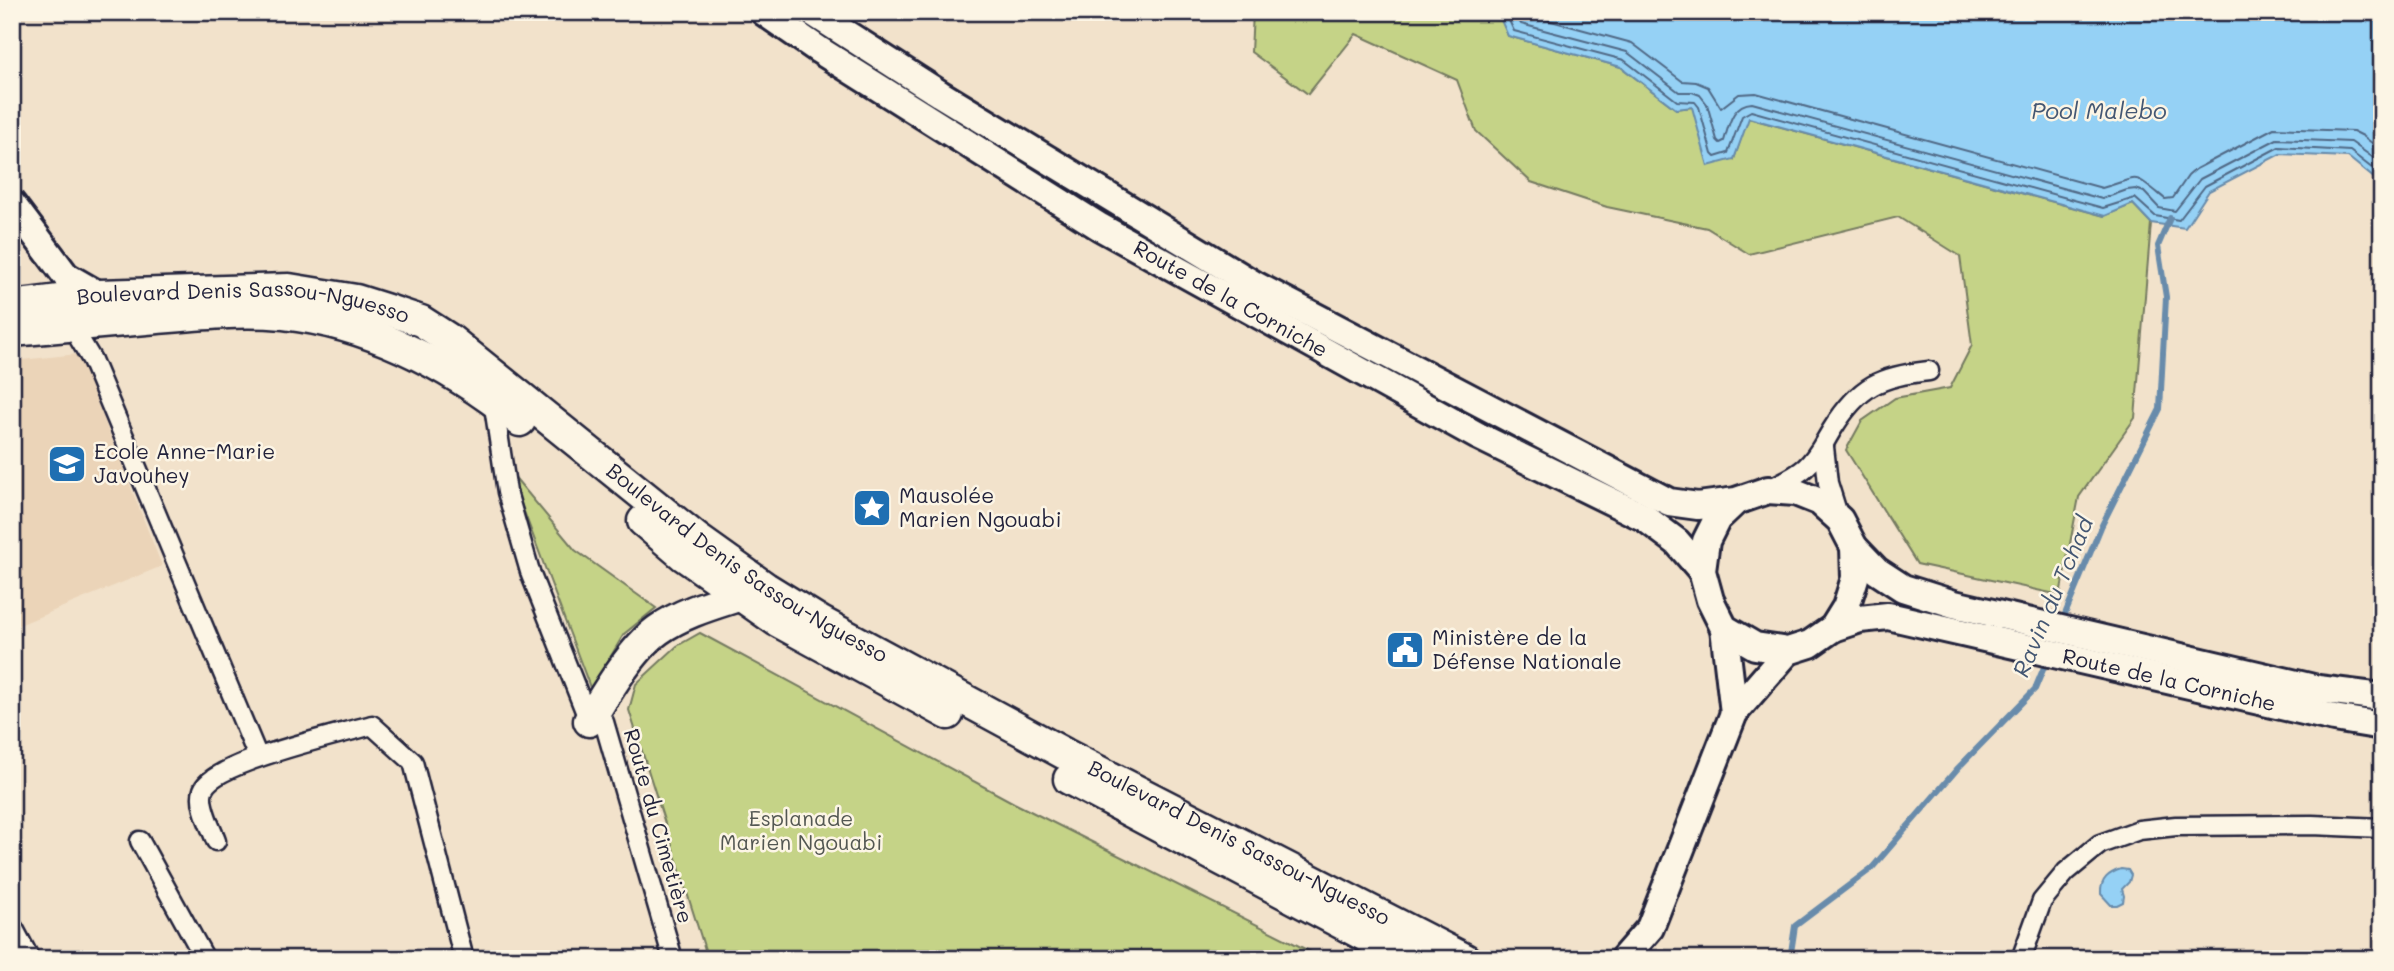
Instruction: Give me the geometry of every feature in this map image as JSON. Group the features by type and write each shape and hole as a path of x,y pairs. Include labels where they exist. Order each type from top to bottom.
{"main road":[{"name":"Route de la Corniche","path":"764,12 818,50 1100,227 1478,436 1645,518 1677,542 1702,571"},
{"name":"Route de la Corniche","path":"813,12 951,101 1268,291 1669,502 1698,506 1736,502"},
{"path":"12,204 67,300"},
{"name":"Boulevard Denis Sassou-Nguesso","path":"103,309 289,289 356,300 421,321 449,339 696,538 766,588 810,615 1065,754 1465,959"},
{"name":"Boulevard Denis Sassou-Nguesso","path":"12,331 67,300"},
{"name":"Boulevard Denis Sassou-Nguesso","path":"12,306 67,300 103,309 286,314 384,338 422,355 494,400 684,556 777,621 1409,959"},
{"path":"1724,628 1755,646 1788,651 1810,644 1833,628 1846,607 1855,578 1854,547 1840,520 1821,502 1795,492 1768,490 1736,502 1717,519 1706,541 1702,571 1710,600 1724,628 1734,713"},
{"name":"Route de la Corniche","path":"1854,547 1877,571 1903,588 1954,604 2318,689 2382,697"},
{"path":"589,721 621,670 656,631 691,612 738,596"},
{"name":"Route de la Corniche","path":"1833,628 1860,619 1888,616 2334,718 2382,726"},
{"path":"1623,959 1650,928 1734,713 1788,651"},
{"path":"1650,928 1653,959"}],"street":[{"path":"67,300 258,757"},
{"path":"92,360 103,309"},
{"path":"1768,490 1805,469 1824,447 1832,429 1859,394 1876,383 1900,374 1929,371"},
{"name":"Route du Cimetière","path":"494,400 507,492 531,575 589,721 604,722 673,959"},
{"path":"1824,447 1828,484 1840,520"},
{"path":"216,841 202,803 202,791 208,782 225,770 258,757 372,725 413,762 464,959"},
{"path":"2021,959 2042,901 2066,872 2100,844 2138,830 2176,826 2312,825 2382,828"},
{"path":"140,841 205,959"},
{"path":"14,929 30,959"}],"shaded area":[{"name":"Ecole Anne-Marie Javouhey","path":"78,354 162,566 12,628 12,361"}],"green space":[{"path":"1253,12 1471,12 1502,20 1508,36 1621,67 1676,109 1692,107 1734,159 1748,118 2104,216 2133,204 2151,223 2135,418 2079,497 2060,595 1917,564 1846,450 1862,421 1895,398 1950,388 1972,345 1960,256 1898,217 1749,254 1707,228 1607,207 1531,182 1476,131 1457,80 1356,34 1308,94 1251,52"},
{"path":"508,469 575,550 656,608 624,634 591,690"},
{"name":"Esplanade Marien Ngouabi","path":"700,633 1014,803 1325,959 708,959 629,710 636,684 677,646"}],"water":[{"name":"Pool Malebo","path":"1471,12 2382,12 2382,189 2375,179 2348,157 2280,154 2209,191 2185,228 2151,223 2133,204 2105,216 1749,118 1734,159 1708,166 1692,107 1676,109 1621,67 1508,36 1501,20"},
{"path":"2121,869 2128,870 2131,875 2129,882 2122,889 2123,902 2111,905 2101,894 2102,884 2109,875"}],"waterway":[{"name":"Ravin du Tchad","path":"2061,624 2101,527 2160,409 2166,297 2158,246 2170,218"},
{"name":"Ravin du Tchad","path":"1790,959 1795,926 1872,868 1958,768 2035,689 2047,660"}],"place":[{"name":"Ecole Anne-Marie Javouhey","path":"67,464"},
{"name":"Mausolée Marien Ngouabi","path":"872,508"},
{"name":"Ministère de la Défense Nationale","path":"1405,650"}]}
